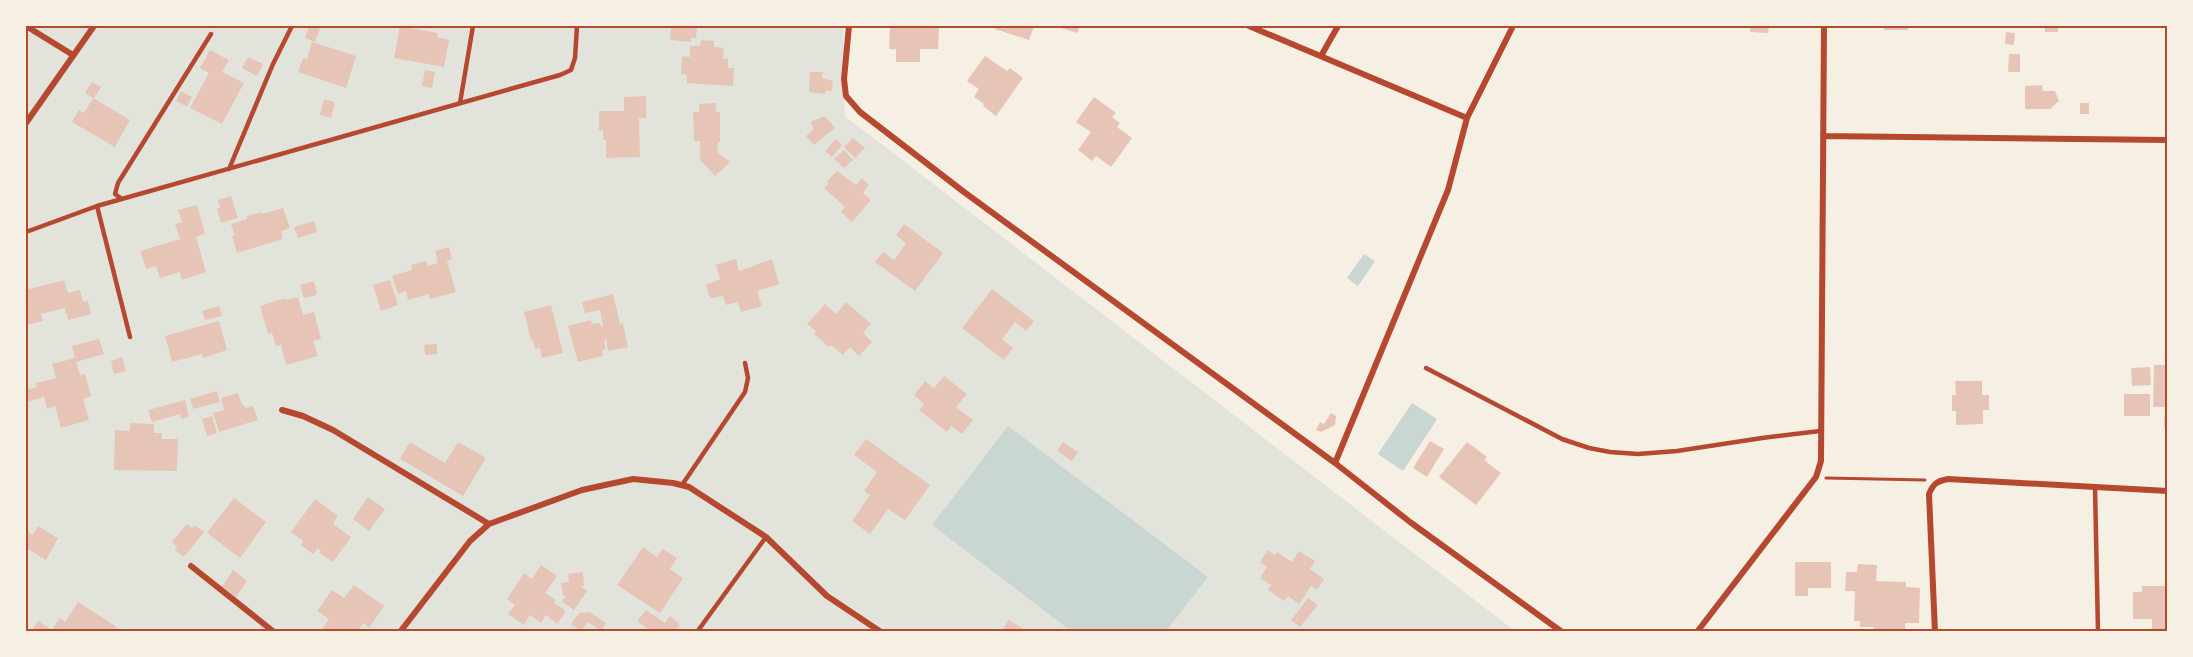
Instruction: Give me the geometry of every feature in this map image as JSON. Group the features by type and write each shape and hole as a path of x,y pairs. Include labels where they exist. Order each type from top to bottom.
{"street":[{"path":"26,26 73,55"},
{"path":"26,123 94,26"},
{"path":"849,26 844,79 846,96 860,112 964,192 1562,632"},
{"path":"1249,26 1467,118"},
{"path":"1321,56 1338,26"},
{"path":"1335,463 1448,190 1467,118 1513,26"},
{"path":"1697,632 1815,477 1821,461 1824,26"},
{"path":"1823,136 2168,141"},
{"path":"282,410 303,416 333,430 489,524"},
{"path":"400,632 470,541 489,524 582,490 633,479 689,487 766,537 827,596 881,632"},
{"path":"1935,632 1929,494 1932,486 1939,480 2168,491"},
{"path":"190,566 274,632"}],"lane":[{"path":"229,169 273,64 292,26"},
{"path":"460,103 473,26"},
{"path":"26,232 97,206 571,70 575,58 578,26"},
{"path":"122,199 115,194 118,183 211,34"},
{"path":"97,206 130,337"},
{"path":"682,485 745,392 748,378 746,363"},
{"path":"1426,368 1562,439 1610,452 1638,454 1677,451 1820,431"},
{"path":"2096,487 2098,632"},
{"path":"697,632 766,537"}],"path":[{"path":"1815,477 1939,480"}],"shaded area":[{"path":"26,26 843,26 845,116 1515,631 26,632"},
{"path":"1364,254 1375,261 1358,286 1347,278"},
{"path":"1412,403 1437,419 1403,471 1378,454"},
{"path":"1008,426 1208,577 1166,631 1071,631 932,525"}],"building":[{"path":"309,26 320,29 315,42 305,38"},
{"path":"400,26 438,33 437,37 449,40 444,67 394,58"},
{"path":"684,26 697,26 696,38 691,38 691,42 670,40 671,27 684,28"},
{"path":"996,26 1034,26 1029,40 995,29"},
{"path":"1055,26 1080,26 1077,33"},
{"path":"1751,26 1769,26 1768,33 1750,32"},
{"path":"1884,26 1908,26 1908,30 1884,30"},
{"path":"2045,26 2058,26 2058,32 2045,32"},
{"path":"890,27 939,28 938,49 920,49 920,62 896,62 896,49 889,49"},
{"path":"2006,32 2015,33 2014,45 2005,44"},
{"path":"701,40 714,41 714,47 724,48 723,59 728,59 728,68 734,68 733,86 687,83 687,75 681,74 682,56 690,57 690,46 700,46"},
{"path":"312,42 356,56 346,88 298,72 303,58 307,59"},
{"path":"210,50 229,60 222,72 244,83 222,124 190,108 209,73 200,68"},
{"path":"2009,54 2020,54 2020,72 2008,72"},
{"path":"985,56 1007,71 1010,68 1023,78 996,116 974,97 979,89 967,81"},
{"path":"248,57 263,64 257,76 242,68"},
{"path":"425,70 435,72 432,88 422,86"},
{"path":"810,72 823,72 822,78 833,81 832,91 826,91 825,94 809,92"},
{"path":"92,82 101,87 94,98 85,93"},
{"path":"2042,85 2043,91 2055,91 2059,101 2050,109 2025,109 2025,86"},
{"path":"181,91 192,97 187,107 176,101"},
{"path":"646,96 646,118 639,118 640,157 606,158 606,140 603,140 603,130 599,130 599,111 624,111 624,97"},
{"path":"1094,97 1116,113 1112,117 1120,123 1117,127 1132,138 1111,167 1096,156 1092,161 1078,150 1091,132 1076,122"},
{"path":"93,98 130,120 115,147 72,122 79,110 84,113"},
{"path":"324,99 335,102 331,118 320,115"},
{"path":"716,103 716,112 720,112 720,142 717,152 730,162 715,176 700,160 700,141 694,141 693,112 699,112 699,104"},
{"path":"2080,103 2089,103 2089,114 2080,114"},
{"path":"825,116 835,128 814,145 806,136 814,129 810,122"},
{"path":"853,138 865,148 855,158 844,147"},
{"path":"836,139 842,145 832,157 825,151"},
{"path":"844,150 853,160 844,168 834,159"},
{"path":"837,171 856,185 862,178 869,185 863,193 871,200 852,222 841,212 845,207 824,188 829,183 827,181"},
{"path":"231,196 238,218 221,223 217,209 220,208 218,200"},
{"path":"197,205 205,234 196,237 206,272 182,280 180,272 160,278 156,266 146,269 140,251 180,239 175,224 182,222 178,210"},
{"path":"283,208 290,228 281,231 283,239 237,253 231,224 247,219 246,216"},
{"path":"314,221 317,232 298,238 294,227"},
{"path":"904,224 943,253 915,291 875,262 883,252 894,260 906,243 896,235"},
{"path":"449,247 452,259 447,261 456,292 430,299 429,294 408,300 406,291 398,294 392,276 412,270 411,265 426,261 428,266 438,263 435,251"},
{"path":"736,259 739,271 772,259 779,284 757,291 762,306 741,312 738,302 726,305 723,296 710,298 706,285 720,279 716,265"},
{"path":"64,280 68,293 80,290 83,302 88,301 91,314 68,320 65,308 41,314 43,321 26,325 26,290"},
{"path":"390,280 398,305 381,311 373,285"},
{"path":"314,281 317,295 304,298 300,285"},
{"path":"992,289 1034,321 1026,331 1015,322 1002,339 1013,348 1004,360 962,328"},
{"path":"613,294 628,347 608,351 606,339 604,340 606,349 602,350 603,356 578,362 568,326 591,320 592,324 600,323 601,327 603,326 600,310 585,313 582,302"},
{"path":"298,297 303,315 314,312 321,339 313,341 318,356 286,365 281,345 276,346 272,333 268,334 260,306 285,298 285,300"},
{"path":"846,302 871,324 863,333 872,342 859,356 850,347 843,355 831,345 829,347 814,334 816,331 807,324 825,304 836,314"},
{"path":"551,305 563,353 542,358 540,348 535,349 533,340 531,340 524,312"},
{"path":"219,306 222,316 205,320 202,311"},
{"path":"219,321 227,350 203,358 202,354 172,362 165,336"},
{"path":"99,339 104,354 76,362 80,375 85,374 91,396 83,399 89,420 61,428 55,406 47,409 44,397 26,402 26,390 37,387 36,383 56,378 52,364 75,358 72,346"},
{"path":"437,344 437,354 425,355 424,345"},
{"path":"122,357 126,371 114,374 111,361"},
{"path":"2154,365 2168,365 2168,428 2164,428 2165,407 2153,407"},
{"path":"2150,367 2151,385 2132,386 2131,368"},
{"path":"944,376 967,394 956,407 973,420 962,434 951,426 947,432 919,410 924,404 914,395 925,381 934,388"},
{"path":"1955,381 1982,381 1982,395 1989,395 1989,410 1983,410 1983,424 1956,425 1956,411 1952,411 1952,395 1956,395"},
{"path":"217,391 220,402 193,409 190,399"},
{"path":"238,393 245,408 253,406 258,420 219,432 213,413 224,410 221,398"},
{"path":"2124,394 2150,394 2150,416 2124,416"},
{"path":"185,400 189,417 181,419 180,414 152,422 148,410"},
{"path":"1331,413 1336,416 1335,425 1321,432 1316,430 1320,422 1324,424"},
{"path":"212,416 217,433 207,436 202,419"},
{"path":"130,423 154,424 154,433 162,433 162,439 178,439 177,471 114,470 115,430 130,431"},
{"path":"866,439 930,485 905,520 888,509 870,534 852,521 870,495 864,491 877,472 854,455"},
{"path":"1430,441 1444,449 1427,477 1413,468"},
{"path":"410,442 445,463 458,442 486,458 463,496 400,459"},
{"path":"1063,442 1078,452 1072,461 1057,451"},
{"path":"1467,442 1487,457 1484,460 1501,473 1476,505 1439,477"},
{"path":"368,497 385,509 369,531 353,519"},
{"path":"234,498 266,522 240,558 207,533"},
{"path":"315,499 338,516 333,524 351,537 333,562 319,553 321,550 318,548 313,554 301,545 303,541 291,532"},
{"path":"187,524 192,528 195,525 204,532 184,557 175,550 177,547 172,542"},
{"path":"38,526 58,538 46,560 26,548 26,530 33,535"},
{"path":"643,547 657,557 663,549 677,558 670,569 683,578 660,613 617,585"},
{"path":"1268,550 1275,555 1277,552 1292,562 1299,551 1315,561 1310,569 1324,579 1317,590 1311,586 1299,604 1288,596 1284,601 1268,590 1271,585 1260,578 1267,567 1260,562"},
{"path":"1795,562 1831,562 1831,588 1808,588 1808,596 1795,596"},
{"path":"1858,564 1877,565 1876,581 1906,582 1906,587 1920,588 1919,623 1905,623 1905,632 1878,632 1874,630 1874,627 1860,627 1860,621 1854,621 1855,591 1845,591 1846,572 1857,572"},
{"path":"541,565 557,576 545,593 556,600 554,603 566,611 557,624 546,615 541,623 530,615 524,625 508,614 515,605 507,599 524,573 532,579"},
{"path":"233,570 247,581 236,597 222,587"},
{"path":"583,572 584,586 580,586 587,591 574,610 562,602 566,596 563,596 561,583 569,582 568,574"},
{"path":"354,585 384,606 369,628 363,623 357,632 320,632 329,619 317,611 332,590 344,598"},
{"path":"2142,586 2165,586 2165,593 2168,593 2168,632 2152,632 2152,619 2133,619 2133,592 2142,592"},
{"path":"1308,598 1318,605 1300,627 1291,620"},
{"path":"78,602 117,627 113,632 31,632 38,621 52,630 60,618 65,622"},
{"path":"646,610 665,623 670,616 680,624 674,632 652,632 637,621"},
{"path":"590,612 606,623 601,631 588,622 581,631 571,624 579,613"},
{"path":"1009,620 1023,629 1021,632 1002,630"}]}
